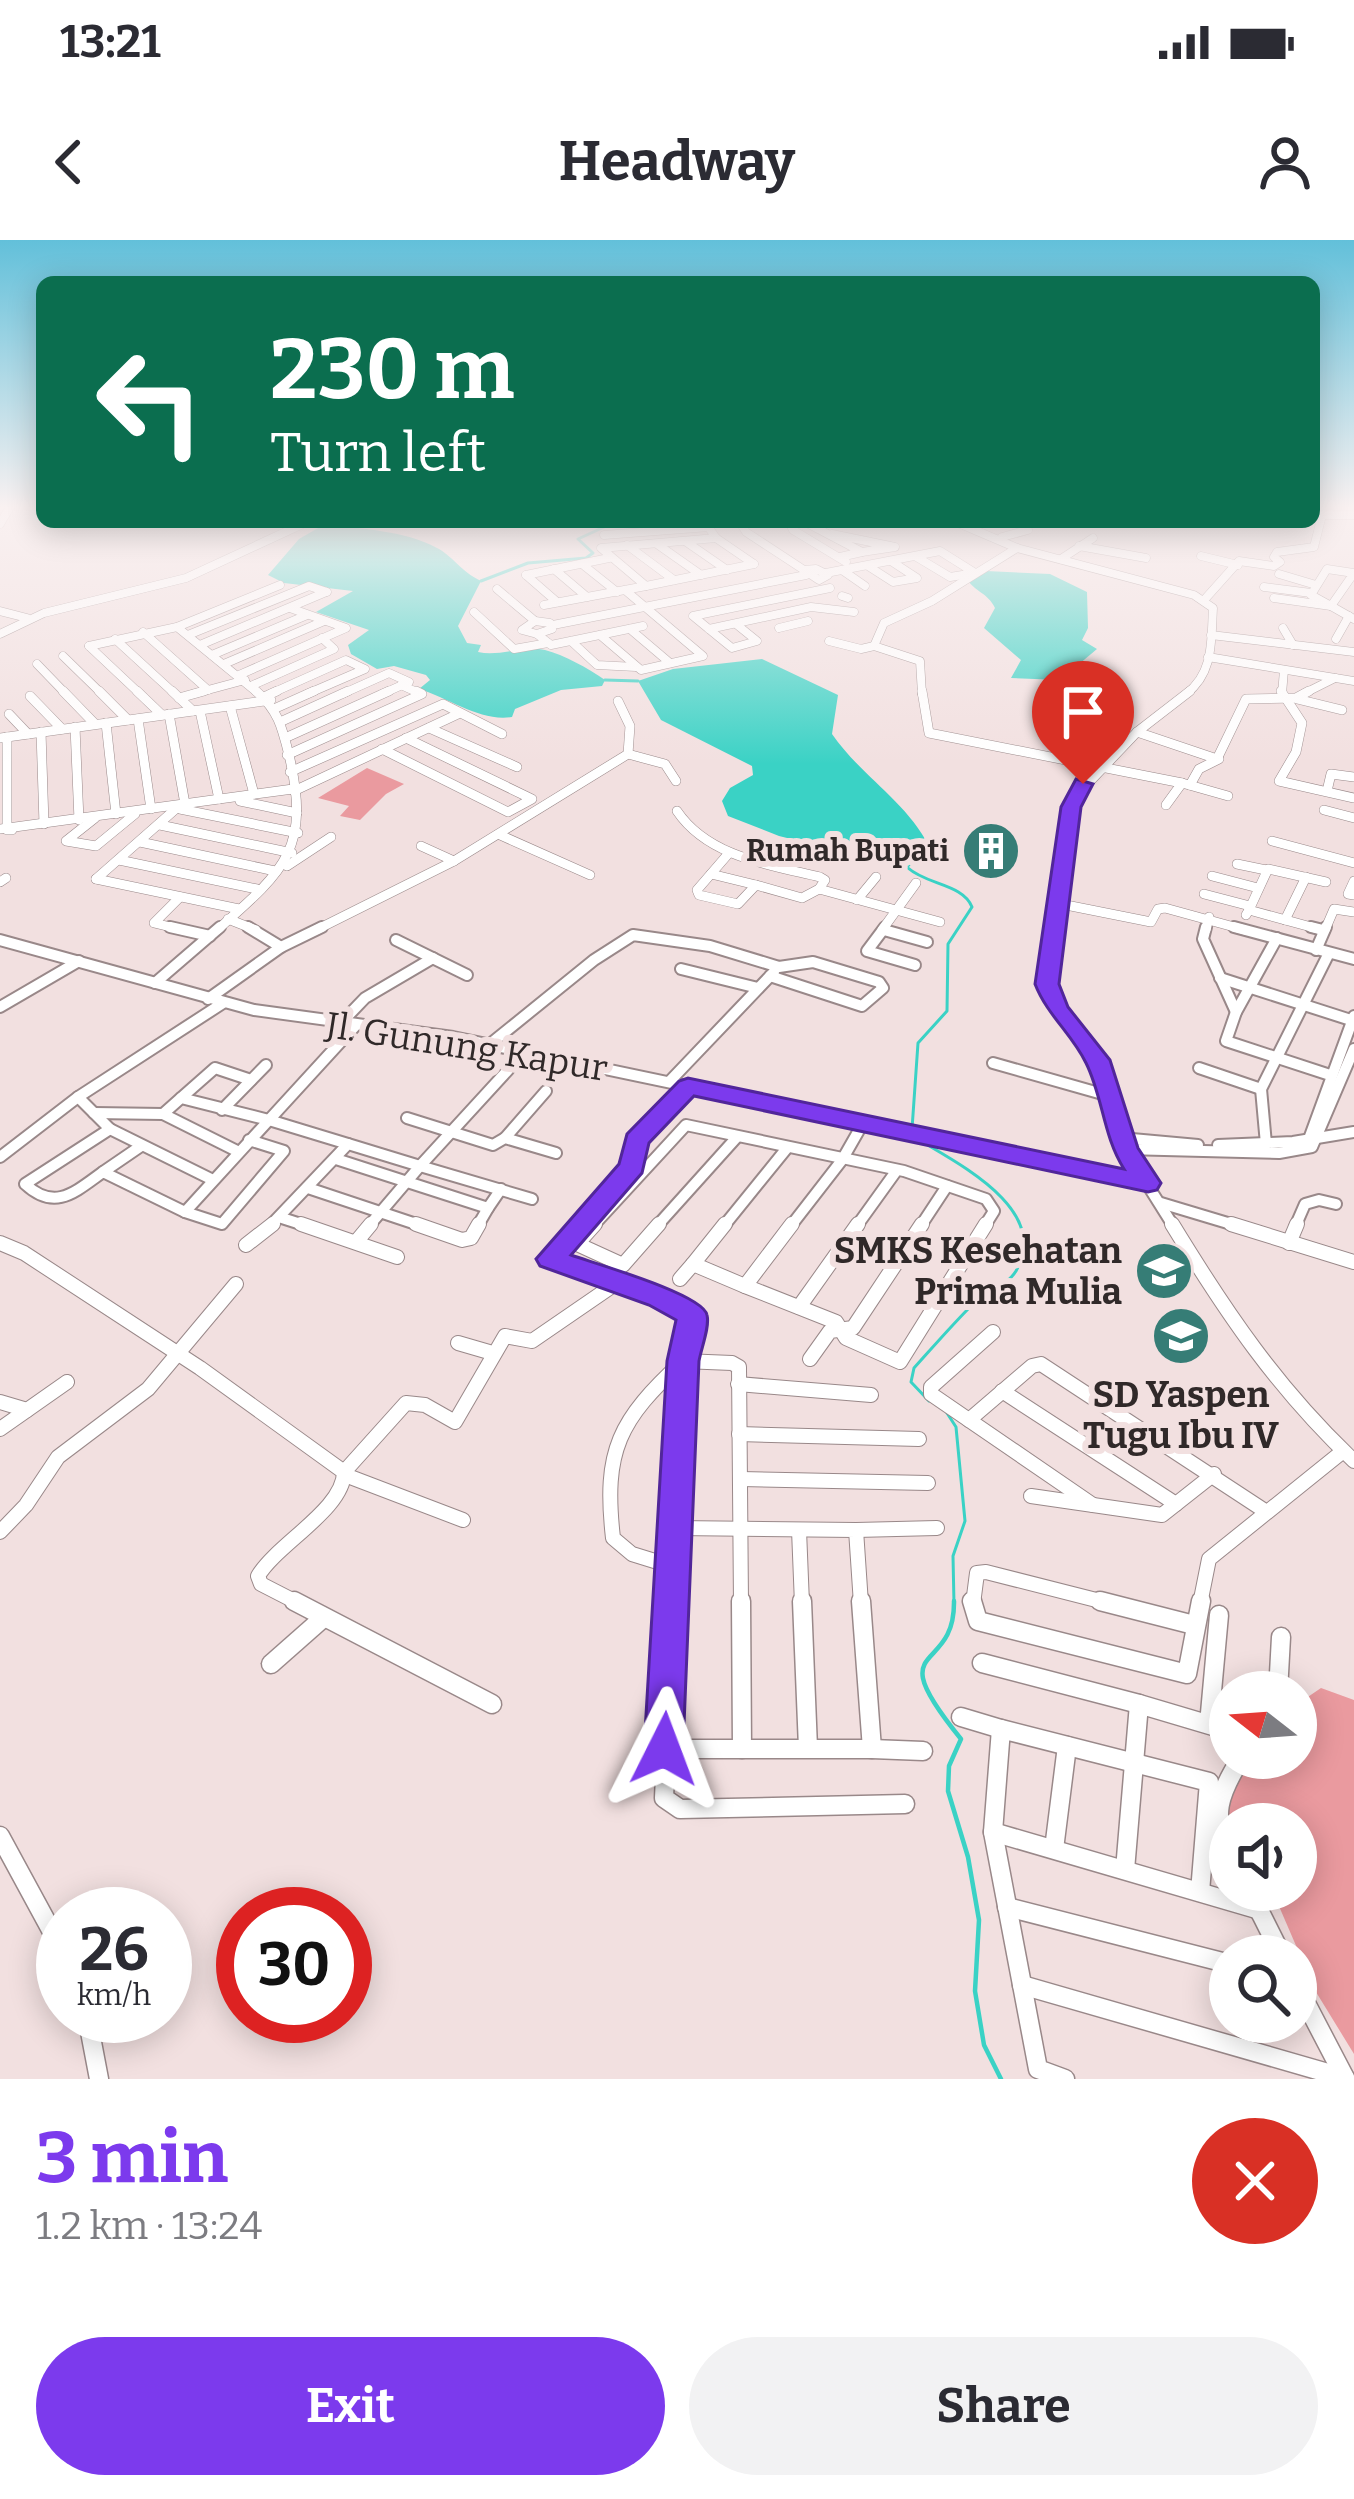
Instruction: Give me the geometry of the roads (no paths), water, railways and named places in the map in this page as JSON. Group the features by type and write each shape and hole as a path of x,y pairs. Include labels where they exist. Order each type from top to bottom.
{"street":[{"path":"0,634 27,619 129,593"},
{"path":"181,806 165,715 89,646 177,627 261,593"},
{"path":"188,635 292,593"},
{"path":"200,645 325,593"},
{"path":"497,593 531,622 551,624 706,593"},
{"path":"505,593 531,622"},
{"path":"546,593 557,602"},
{"path":"583,593 587,596"},
{"path":"544,604 609,593"},
{"path":"571,641 597,665 636,667 703,656 624,593"},
{"path":"736,624 757,641 732,648 693,616 813,593"},
{"path":"822,593 845,597 838,593"},
{"path":"874,646 884,623 906,617 940,593"},
{"path":"1183,593 1205,599 1213,608 1208,657 1198,685 1103,764 1083,784 1071,807 1048,964 1050,998 1098,1060 1123,1143 1223,1307 1273,1378 1348,1456 1264,1511 1205,1564 1190,1670 1183,1676 977,1621 971,1598 977,1573 986,1571 1194,1625"},
{"path":"1205,599 1211,593"},
{"path":"1318,593 1351,620 1338,636 1354,635"},
{"path":"1331,606 1340,593"},
{"path":"795,597 811,607"},
{"path":"1274,598 1331,606"},
{"path":"710,629 811,607 854,612"},
{"path":"246,680 346,628 290,608"},
{"path":"0,610 27,619"},
{"path":"764,618 781,629 808,621 794,610"},
{"path":"475,612 514,649 644,626"},
{"path":"212,655 308,614"},
{"path":"224,664 326,621"},
{"path":"531,622 522,630 548,643"},
{"path":"537,634 551,624"},
{"path":"155,983 239,909 292,853 298,833 285,738 271,701 177,627"},
{"path":"630,628 670,663"},
{"path":"1283,628 1293,645"},
{"path":"142,632 208,691"},
{"path":"600,635 636,667"},
{"path":"1211,635 1354,652"},
{"path":"290,772 443,704 462,712 294,790 48,824 37,833 3,829 4,737 271,701 365,669 346,660 322,638"},
{"path":"116,639 197,711 223,799"},
{"path":"829,641 861,649 874,646 920,661 924,723 934,736 1103,764 1228,796"},
{"path":"179,698 334,649"},
{"path":"64,656 133,719 151,809"},
{"path":"1208,657 1354,681"},
{"path":"271,701 346,660"},
{"path":"37,664 101,724 116,814"},
{"path":"1284,670 1281,693 1290,699 1302,723 1296,752 1279,781 1354,797"},
{"path":"280,722 389,673 409,682 285,738"},
{"path":"1290,699 1335,678"},
{"path":"287,754 422,694 401,685"},
{"path":"30,696 62,729"},
{"path":"1166,805 1199,769 1220,758 1244,700 1290,699 1342,710"},
{"path":"208,999 280,947 454,861 628,754 633,743 624,706 618,701"},
{"path":"230,706 254,794"},
{"path":"458,714 502,734"},
{"path":"9,719 28,734"},
{"path":"75,727 79,820"},
{"path":"428,728 517,767"},
{"path":"40,732 48,824"},
{"path":"1138,732 1220,758"},
{"path":"382,749 509,812 532,799 406,738"},
{"path":"628,754 665,764 676,782"},
{"path":"359,760 375,768"},
{"path":"1327,791 1331,774 1354,777"},
{"path":"223,799 298,813"},
{"path":"181,806 96,879 239,909"},
{"path":"181,806 298,833"},
{"path":"1324,810 1354,818"},
{"path":"96,817 66,841 96,846 138,811"},
{"path":"677,811 688,826 729,853 823,878 819,889 802,898 711,874"},
{"path":"160,825 292,853"},
{"path":"500,835 590,875"},
{"path":"119,860 261,884 332,837"},
{"path":"1272,841 1354,863"},
{"path":"140,842 275,871"},
{"path":"421,846 454,861"},
{"path":"729,853 699,895 740,904 756,885"},
{"path":"1237,865 1326,882"},
{"path":"1239,926 1266,870"},
{"path":"1212,876 1258,888"},
{"path":"857,900 876,877"},
{"path":"1285,920 1306,878"},
{"path":"1354,880 1348,894 1354,895"},
{"path":"849,972 916,883"},
{"path":"819,889 940,922"},
{"path":"1204,894 1323,930"},
{"path":"180,897 154,922 210,936"},
{"path":"1056,903 1150,922 1160,908 1209,917 1354,959"},
{"path":"1266,1144 1261,1089 1300,1006 1334,909 1354,912"},
{"path":"1209,917 1203,936 1236,1012"},
{"path":"228,919 265,933 280,947"},
{"path":"884,930 927,942"},
{"path":"489,1046 628,936 710,946 775,972 848,1004 867,1005 882,985 806,961 775,972 669,1082"},
{"path":"1277,938 1226,1040 1330,1075"},
{"name":"Jl. Gunung Kapur","path":"0,940 223,1003 489,1046 1148,1183"},
{"path":"396,940 467,974"},
{"path":"867,951 915,964"},
{"path":"340,1024 364,998 433,958"},
{"path":"0,1007 79,961"},
{"path":"681,970 758,988"},
{"path":"1123,1143 1279,1153 1312,1147 1330,1075 1353,1019 1249,991 1220,978"},
{"path":"0,1157 78,1097 223,1003"},
{"path":"185,1212 356,1025"},
{"path":"1314,1138 1354,1048"},
{"path":"993,1063 1106,1095"},
{"path":"222,1110 266,1065"},
{"path":"164,1114 212,1068 251,1080"},
{"path":"1199,1068 1261,1089"},
{"path":"356,1242 508,1070"},
{"path":"688,1086 636,1141 633,1166 550,1259 690,1311 683,1361 664,1798 680,1809 905,1804"},
{"path":"407,1118 496,1146 546,1091"},
{"path":"78,1097 110,1130 211,1179"},
{"path":"181,1098 532,1199"},
{"path":"94,1113 164,1114 237,1151"},
{"path":"693,1264 836,1322 847,1338 900,1362 994,1211 986,1199 897,1170 686,1125 577,1244 623,1265 736,1136"},
{"path":"745,1286 842,1160 862,1125"},
{"path":"110,1130 24,1186 55,1203 141,1146"},
{"path":"1123,1143 1266,1144 1354,1132"},
{"path":"505,1138 556,1154"},
{"path":"104,1172 185,1212 222,1224 285,1150 249,1140"},
{"path":"246,1245 282,1218 348,1144"},
{"path":"680,1279 788,1148"},
{"path":"336,1159 488,1208"},
{"path":"799,1307 897,1170"},
{"path":"810,1360 830,1331 853,1328 947,1186"},
{"path":"308,1188 468,1240 501,1189"},
{"path":"1289,1243 1305,1204 1319,1200 1336,1204"},
{"path":"1161,1203 1354,1262"},
{"path":"282,1218 397,1256"},
{"path":"0,1243 23,1252 180,1353 344,1474 463,1520"},
{"path":"0,1532 66,1450 107,1423 180,1353 236,1284"},
{"path":"489,1352 505,1336 532,1341 615,1284"},
{"path":"993,1332 930,1389 1093,1505"},
{"path":"458,1343 489,1352"},
{"path":"489,1352 491,1360 478,1392 455,1422 425,1405 406,1403 344,1474 315,1520 271,1554 258,1576 275,1594 368,1637 492,1705"},
{"path":"674,1567 632,1554 615,1541 610,1458 623,1419 683,1361 737,1365 742,1749"},
{"path":"969,1420 1032,1366 1041,1364 1264,1511"},
{"path":"0,1429 68,1382"},
{"path":"738,1384 871,1395"},
{"path":"1002,1391 1176,1504"},
{"path":"0,1402 27,1410"},
{"path":"739,1434 919,1439"},
{"path":"1031,1496 1162,1515 1214,1474"},
{"path":"741,1479 928,1483"},
{"path":"676,1528 937,1528"},
{"path":"799,1530 808,1748"},
{"path":"856,1530 872,1749"},
{"path":"1214,1671 1220,1615"},
{"path":"271,1664 322,1619"},
{"path":"1279,1671 1281,1637"},
{"path":"982,1663 1209,1724"},
{"path":"1125,1870 1138,1704"},
{"path":"961,1718 1215,1784"},
{"path":"1001,1729 993,1832 1038,2069 1065,2079"},
{"path":"1054,1849 1067,1746"},
{"path":"664,1749 923,1750"},
{"path":"1200,1892 1215,1784 1220,1779"},
{"path":"1215,1784 1216,1803"},
{"path":"993,1832 1209,1895"},
{"path":"0,1836 36,1902"},
{"path":"1007,1907 1209,1959"},
{"path":"1022,1985 1346,2079"},
{"path":"1317,2024 1346,2079"},
{"path":"92,2043 99,2079"}],"water":[{"path":"350,593 475,593 458,626 467,643 481,645 478,652 545,650 605,680 602,686 561,690 515,709 512,717 477,713 419,689 430,680 426,675 394,666 377,669 351,654 348,645 369,630 316,612"},
{"path":"981,593 1087,593 1088,628 1082,640 1097,649 1060,680 1011,678 1021,660 984,628 995,608"},
{"path":"762,659 838,695 832,734 908,815 929,846 908,868 779,836 728,816 722,801 730,788 753,775 752,766 661,720 638,681 673,669"}],"waterway":[{"path":"605,680 638,681"},
{"path":"908,868 953,889 972,907 948,944 947,1011 918,1043 912,1129"},
{"path":"921,1141 997,1192 1022,1229 1024,1249 1012,1276 972,1305 914,1368 911,1382 929,1401"},
{"path":"947,1413 956,1427 965,1521 953,1556 954,1601"},
{"path":"954,1601 944,1641 923,1671 937,1707 961,1739 949,1766 948,1791 968,1857 979,1920 975,1991 984,2045 1001,2079"}],"place":[{"name":"Rumah Bupati","path":"991,851"},
{"name":"SMKS Kesehatan Prima Mulia","path":"1164,1271"},
{"name":"SD Yaspen Tugu Ibu IV","path":"1181,1336"}]}
